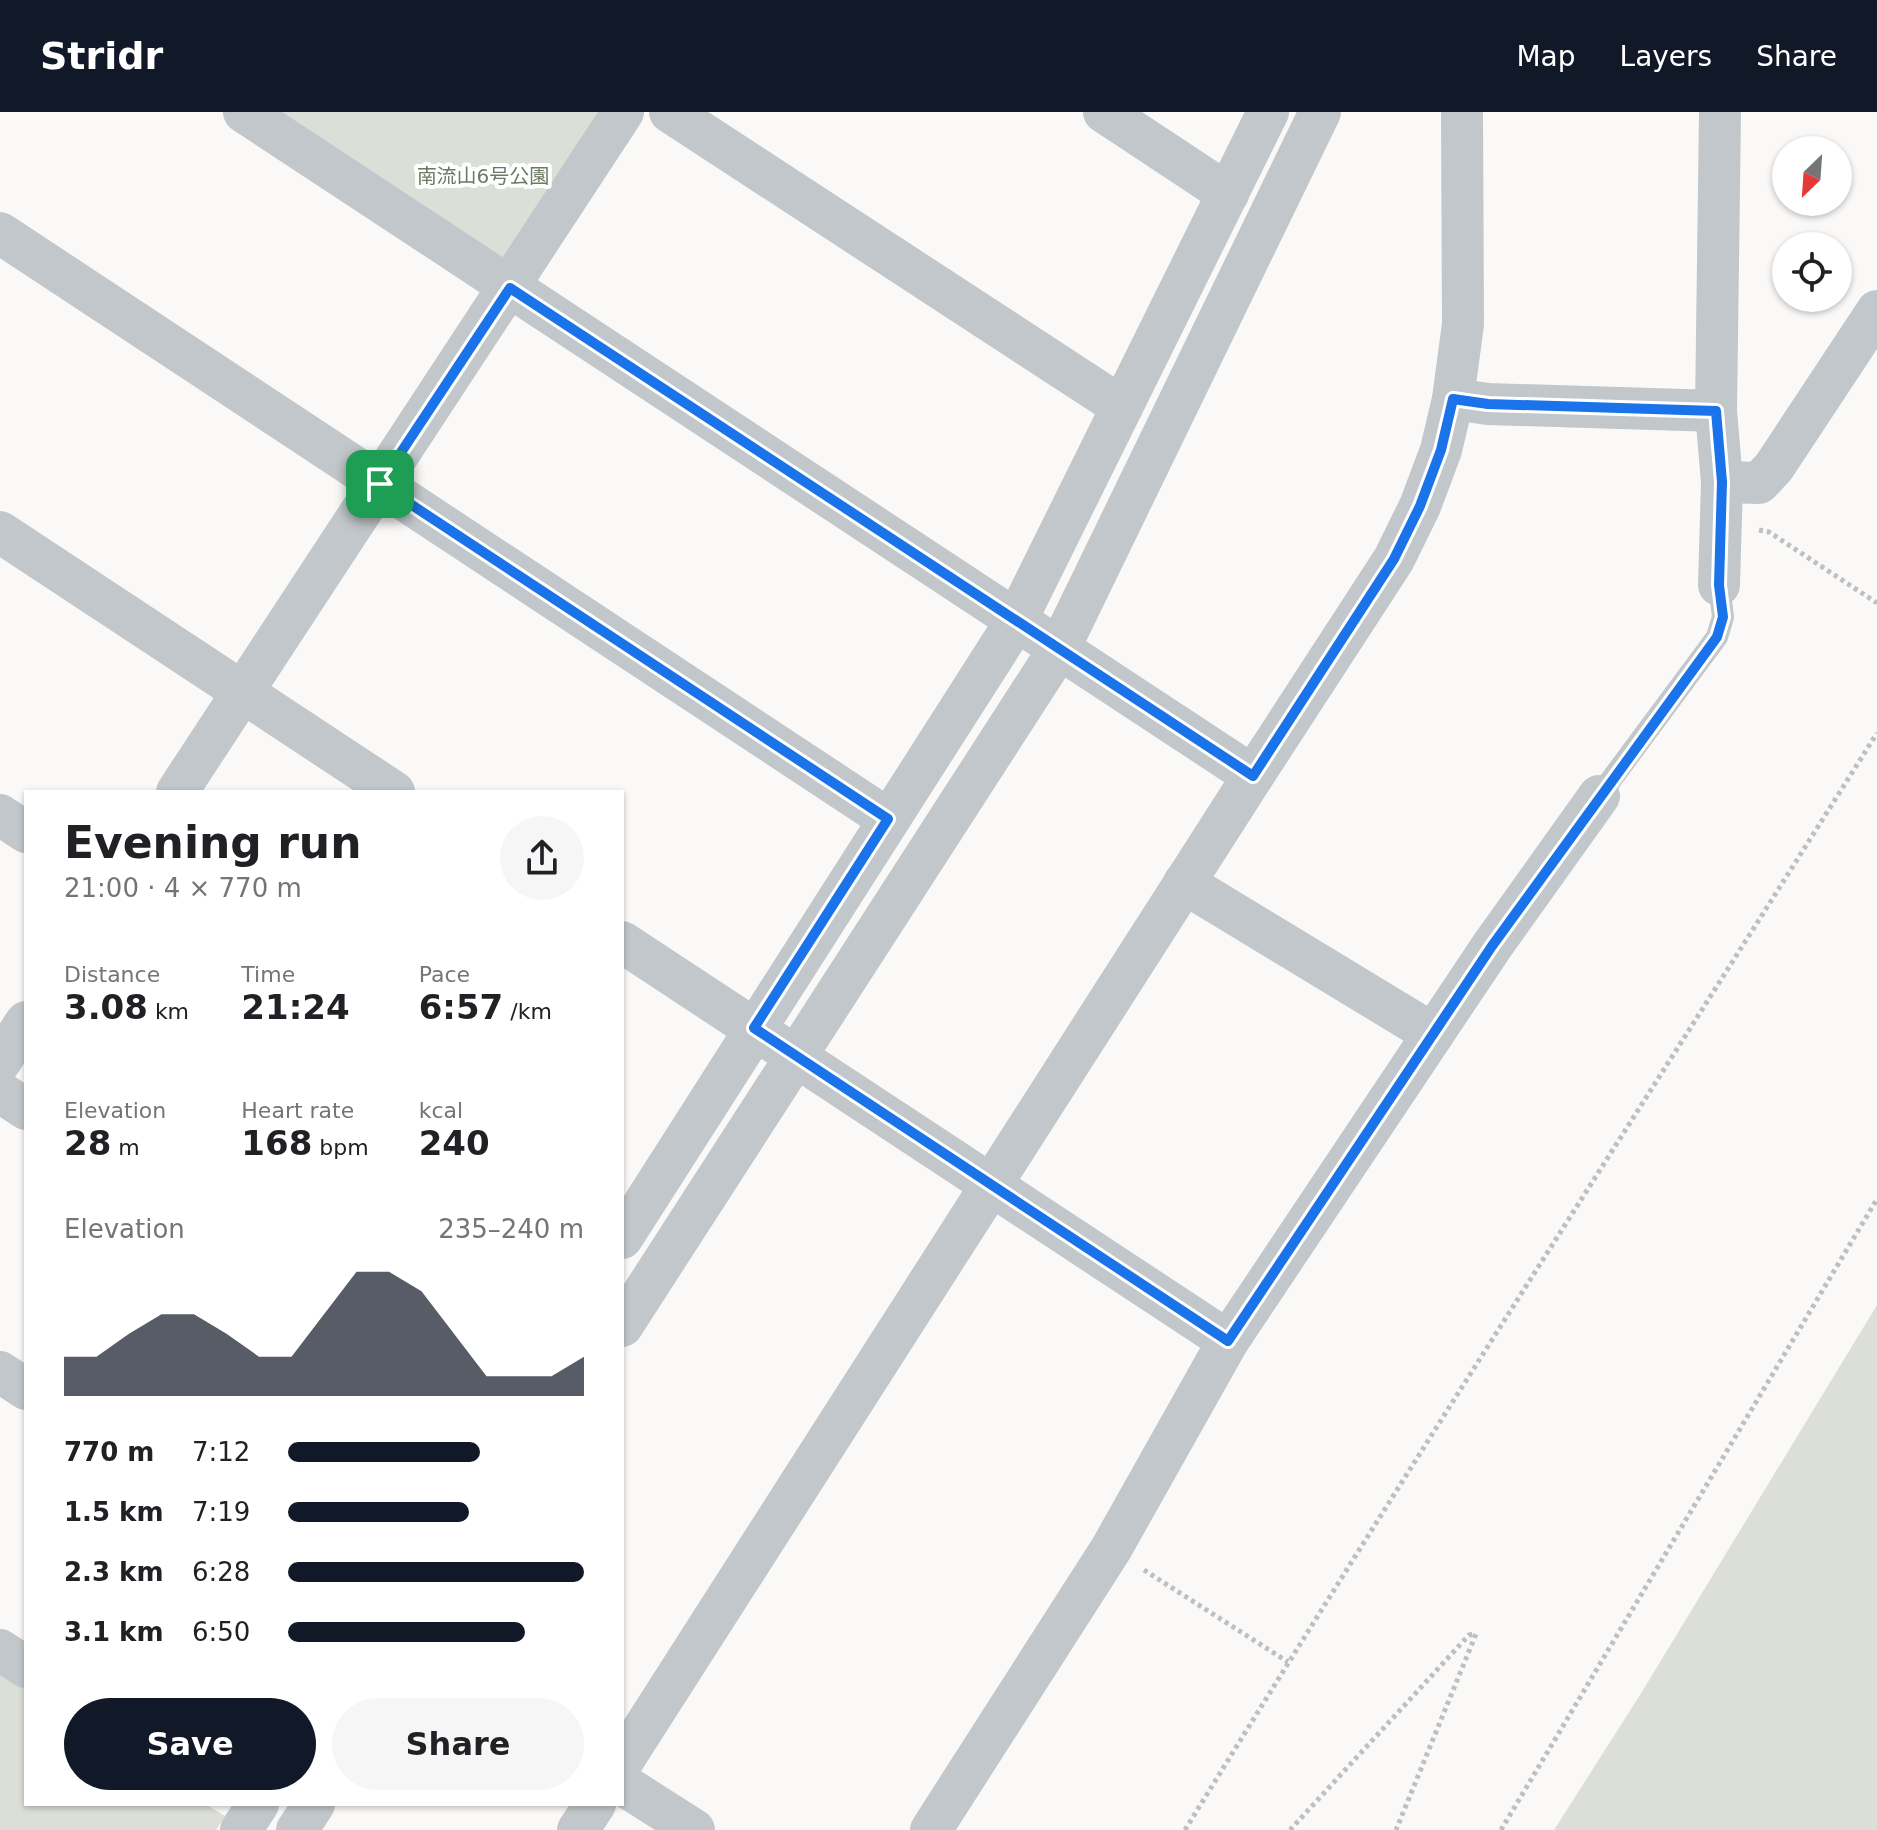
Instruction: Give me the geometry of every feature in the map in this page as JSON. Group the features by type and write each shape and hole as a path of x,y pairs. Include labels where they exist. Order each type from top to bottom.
{"street":[{"path":"244,112 1253,776"},
{"path":"178,790 623,112"},
{"path":"670,112 1122,407"},
{"path":"1104,112 1228,194"},
{"path":"624,1231 1016,621 1268,112"},
{"path":"624,1323 1059,649 1320,112"},
{"path":"624,1759 1394,559 1420,506 1441,450 1453,399 1463,324 1462,112"},
{"path":"1719,585 1722,501 1716,411 1720,112"},
{"path":"0,233 888,819"},
{"path":"1722,501 1759,483 1774,467 1877,311"},
{"path":"1453,399 1488,404 1716,411"},
{"path":"0,532 391,790"},
{"path":"931,1830 1111,1549 1228,1341 1433,1034 1599,796"},
{"path":"0,815 24,831"},
{"path":"1184,883 1433,1034"},
{"path":"624,943 1228,1341"},
{"path":"0,1062 24,1025"},
{"path":"0,1092 24,1108"},
{"path":"0,1372 24,1388"},
{"path":"0,1650 24,1666"},
{"path":"624,1785 694,1830"},
{"path":"297,1830 313,1806"},
{"path":"578,1830 594,1806"}],"lane":[{"path":"1599,796 1717,637 1723,617 1719,585"}],"path":[{"path":"1722,501 1877,603"},
{"path":"1185,1830 1288,1662 1877,733"},
{"path":"1501,1830 1877,1199"},
{"path":"1111,1549 1288,1662"},
{"path":"1290,1830 1469,1635 1476,1634 1396,1830"}],"green space":[{"name":"南流山6号公園","path":"279,112 599,112 502,267"},
{"path":"1877,1305 1877,1830 1554,1830 1640,1695"},
{"path":"0,1672 24,1688 24,1806 208,1806 225,1816 216,1830 0,1830"}],"route":[{"path":"510,288 1253,776 1394,559 1420,506 1441,450 1453,399 1488,404 1716,411 1722,482 1719,585 1723,617 1717,637 1705,656 1599,796 1492,946 1228,1341 754,1028 888,819 380,484 510,288"}]}
